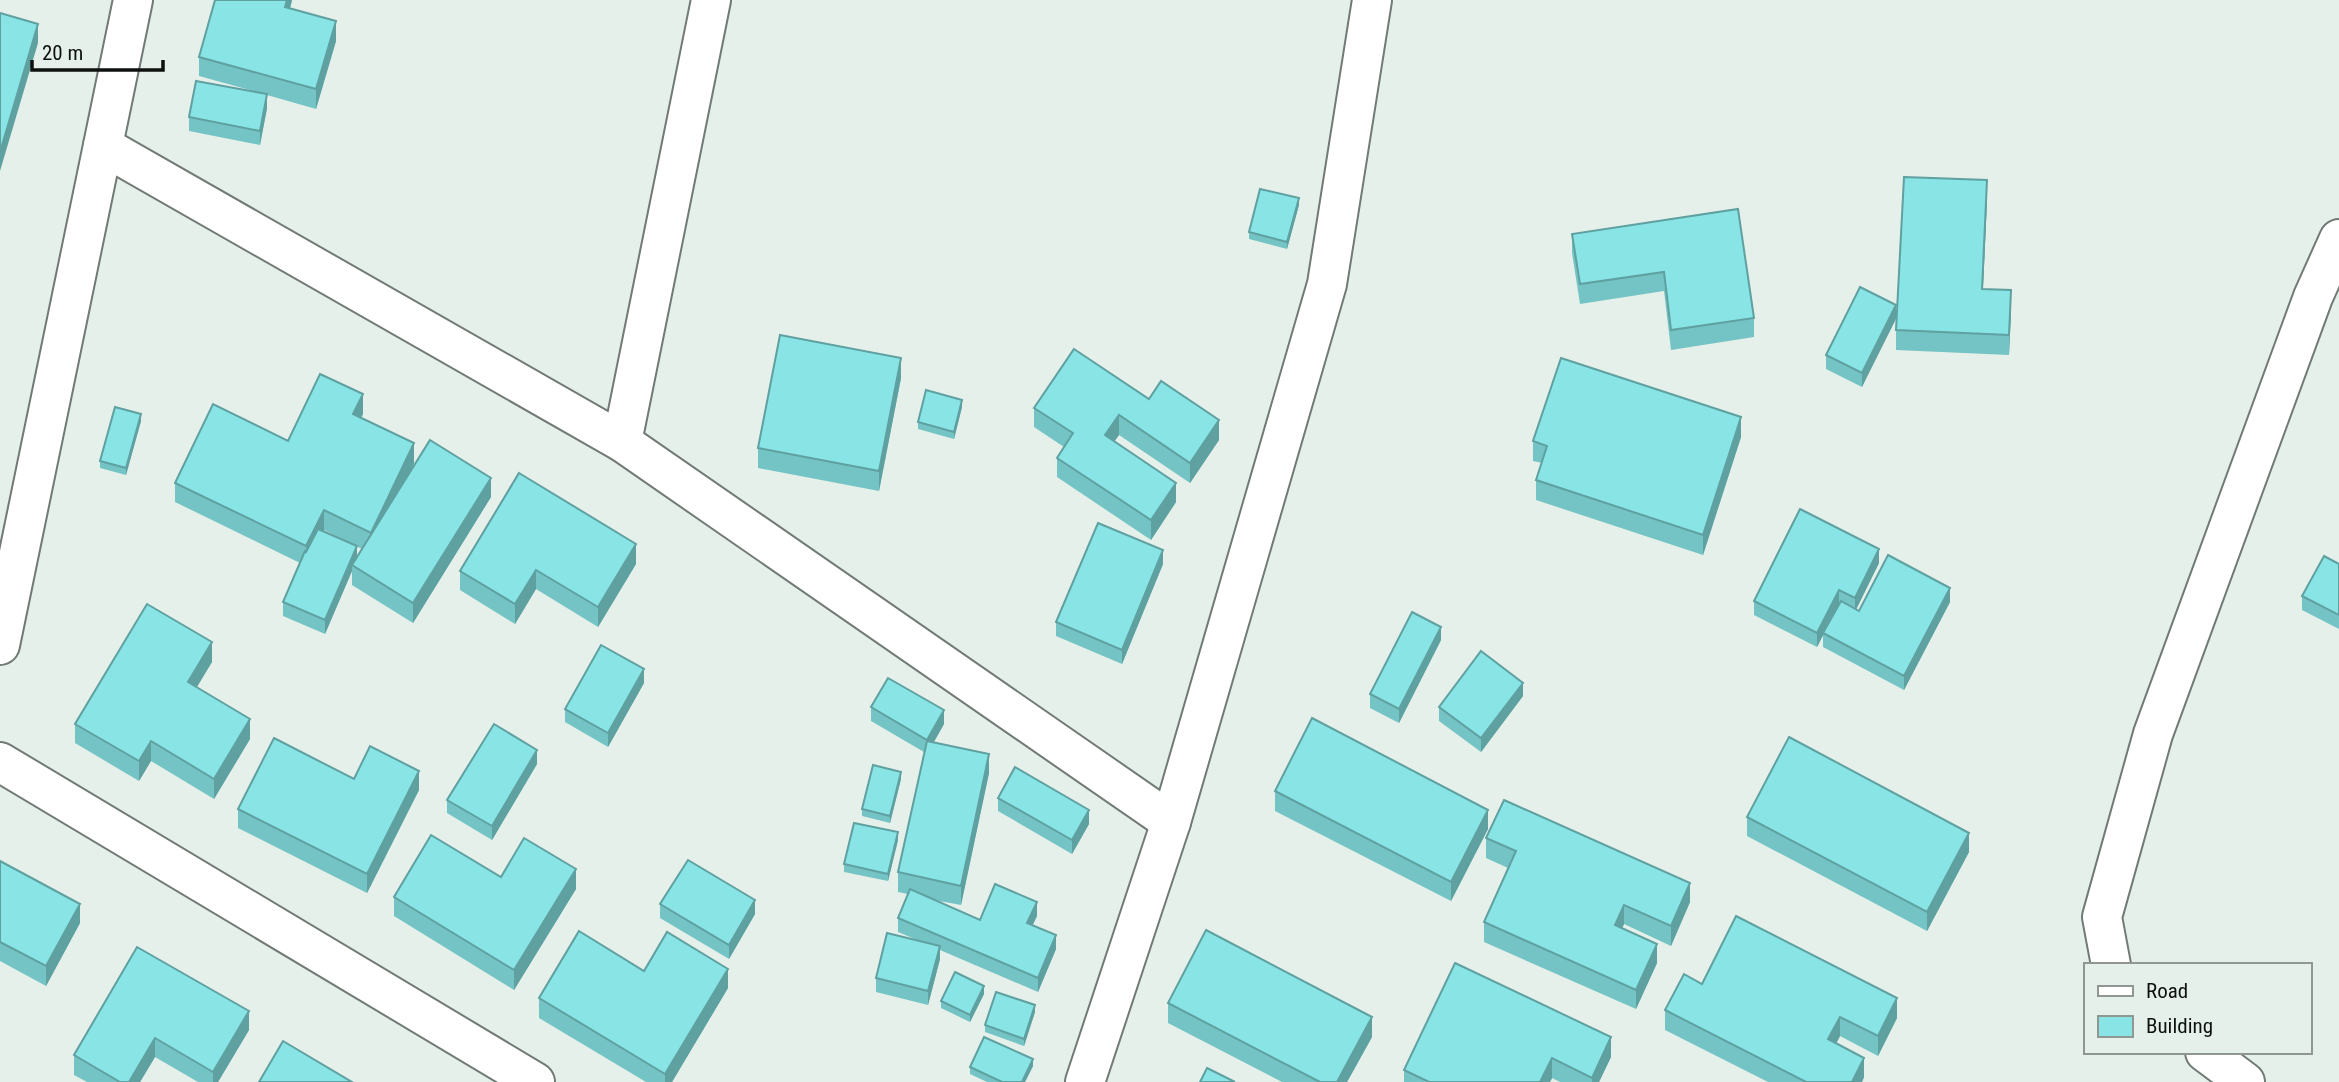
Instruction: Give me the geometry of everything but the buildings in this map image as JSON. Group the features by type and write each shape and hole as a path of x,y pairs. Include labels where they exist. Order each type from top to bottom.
{"street":[{"path":"0,645 134,0"},
{"path":"622,442 711,0"},
{"path":"1085,1082 1171,822 1327,284 1372,0"},
{"path":"103,146 622,442 1171,822"},
{"path":"2111,963 2102,917 2153,734 2313,297 2339,239"},
{"path":"0,762 535,1082"},
{"path":"2208,1054 2245,1082"}]}
